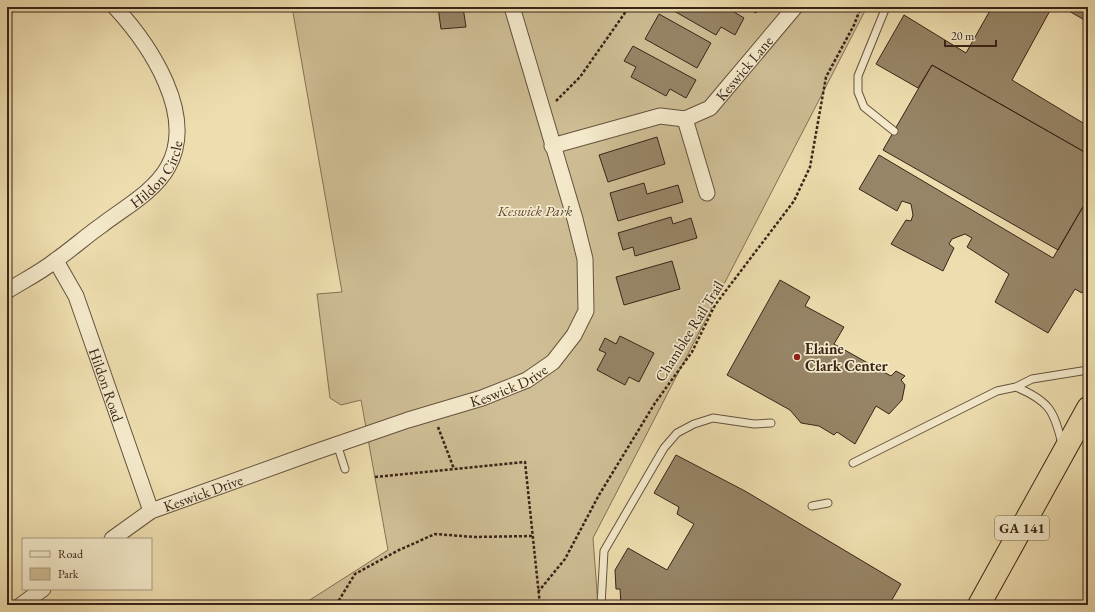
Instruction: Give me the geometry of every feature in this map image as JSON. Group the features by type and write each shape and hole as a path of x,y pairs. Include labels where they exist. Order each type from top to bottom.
{"highway":[{"name":"GA 141","path":"979,605 1088,408"}],"street":[{"name":"Hildon Circle","path":"7,291 56,261 153,187 168,168 176,144 177,122 170,92 152,56 115,7"},
{"name":"Keswick Drive","path":"113,538 151,511 337,444 408,420 482,398 527,380 553,362 574,335 586,311 585,259 575,219 552,146 512,7"},
{"name":"Keswick Lane","path":"685,119 710,108 795,7"},
{"path":"552,146 660,116 685,119 707,193"},
{"name":"Hildon Road","path":"56,261 76,296 151,511"},
{"path":"21,605 42,590"}],"lane":[{"path":"886,7 858,76 858,92 864,107 894,131"},
{"path":"853,463 997,391 1016,387 1032,380 1088,370"},
{"path":"1016,387 1032,394 1047,404 1058,426 1064,451"},
{"path":"601,605 604,551 664,448 677,433 694,424 713,418 754,424 771,423"},
{"path":"337,444 344,469"},
{"path":"812,506 828,503"}],"path":[{"path":"553,104 580,77 601,44 629,7"},
{"name":"Chamblee Rail Trail","path":"538,592 565,559 599,495 655,403 692,352 715,305 794,200 810,167 826,77 854,26 861,7"},
{"path":"438,427 454,469"},
{"path":"375,477 525,462 540,605"},
{"path":"336,605 355,574 397,551 435,534 474,537 533,536"}],"green space":[{"name":"Keswick Park","path":"292,7 867,7 593,538 598,605 302,605 388,550 361,400 341,405 330,398 317,294 342,292"}],"building":[{"path":"438,7 463,7 466,27 441,29"},
{"path":"676,7 726,7 744,18 735,35 721,27 716,35 674,11"},
{"path":"745,7 759,7 756,13"},
{"path":"992,7 1052,7 1012,80 1088,126 1088,154 932,65 918,88 876,64 904,15 966,53"},
{"path":"1062,7 1088,7 1088,22"},
{"path":"659,14 711,43 697,68 645,39"},
{"path":"633,46 696,80 686,98 670,89 666,96 631,77 636,67 624,61"},
{"path":"932,65 1088,154 1088,198 1058,250 883,150"},
{"path":"657,137 665,164 608,182 599,155"},
{"path":"879,155 1053,258 1088,198 1088,283 1082,293 1075,289 1048,333 995,302 1009,274 967,247 972,238 965,234 952,239 949,244 954,248 943,271 891,244 906,220 911,221 913,215 911,204 902,201 897,211 859,189"},
{"path":"644,183 647,194 678,185 683,202 618,221 610,193"},
{"path":"671,217 673,224 691,218 697,238 635,256 633,247 623,250 618,233"},
{"path":"672,261 680,289 624,305 616,277"},
{"name":"Elaine Clark Center","path":"780,280 810,297 805,306 844,327 834,344 891,376 896,371 905,376 901,380 905,385 902,400 889,414 876,406 855,444 837,432 834,435 819,426 801,423 790,410 727,375"},
{"path":"620,336 654,353 639,382 629,377 625,385 597,370 606,353 599,350 605,338 616,344"},
{"path":"676,455 745,491 901,584 889,605 621,605 620,589 616,589 615,570 628,548 667,570 694,524 677,514 679,507 654,493"}],"place":[{"name":"Elaine Clark Center","path":"797,357"}]}
